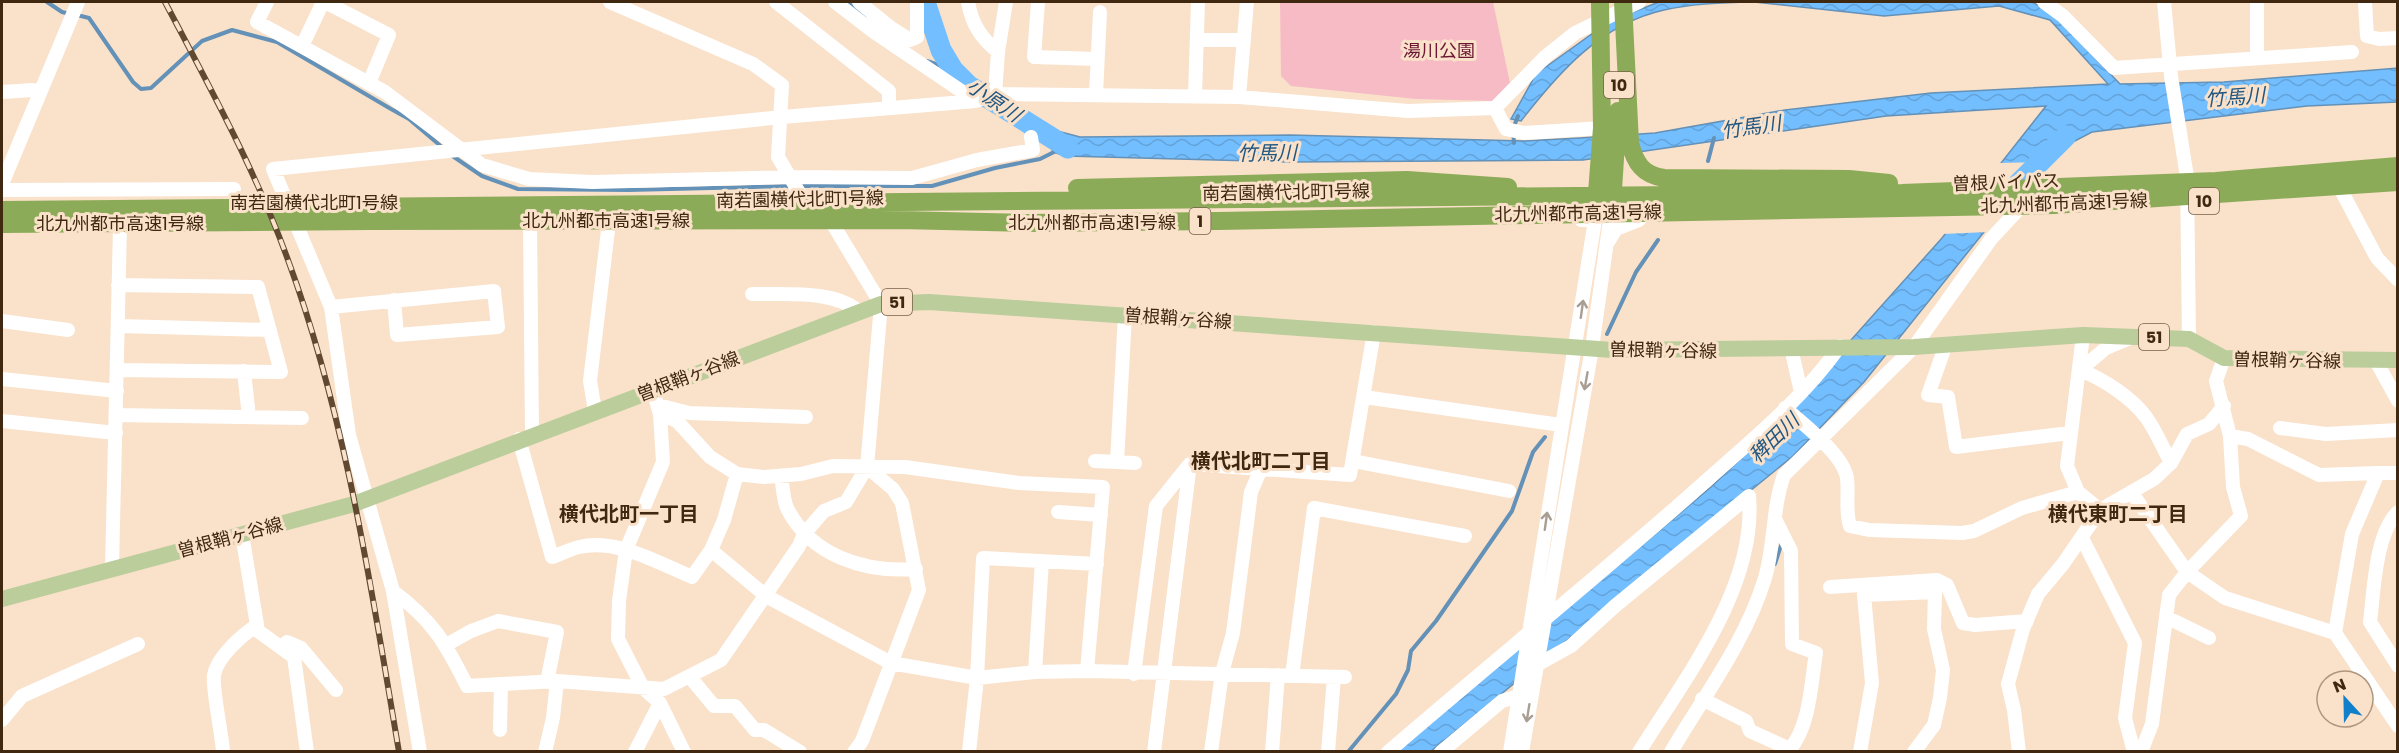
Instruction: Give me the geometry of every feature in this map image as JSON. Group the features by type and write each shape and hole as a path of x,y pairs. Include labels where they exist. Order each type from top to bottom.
{"highway":[{"path":"1622,2 1623,33 1612,134 1612,159 1664,178 1849,179 1902,185"},
{"name":"10","path":"1600,4 1601,43 1612,134 1612,159 1602,220"},
{"name":"曽根バイパス","path":"1607,191 1973,184 2187,177 2397,159"},
{"name":"北九州都市高速1号線","path":"2,209 1902,193 2216,181 2397,166"},
{"path":"928,200 1111,186 1407,180 1543,189"},
{"name":"北九州都市高速1号線","path":"2,224 900,220 1026,224 1207,221 2054,205 2397,182"},
{"name":"曽根バイパス","path":"1602,220 1923,216 2074,211 2397,188"},
{"name":"曽根バイパス","path":"1607,191 1625,203 1771,203 1923,216"},
{"path":"900,220 1026,212 1404,208 1503,221"}],"main road":[{"name":"曽根鞘ヶ谷線","path":"2,599 368,498 594,411 657,403 881,304 929,302 1584,347 1715,351 1910,346 2083,335 2189,339 2223,358 2397,360"}],"street":[{"path":"266,2 257,22 369,83 411,110 482,165 529,179 592,182 790,177 912,178 977,160 1033,150 1030,137"},
{"path":"302,46 324,2 389,35 369,83"},
{"path":"393,591 414,607 446,645 467,686 552,682 664,689 721,660 799,546 804,534 824,511 846,502 867,467 881,304 834,226 803,199 778,157 782,85 753,64 610,2"},
{"path":"776,2 890,91 889,108"},
{"path":"836,2 879,27 976,101"},
{"path":"860,2 879,27 910,40 917,37 917,2"},
{"path":"968,2 972,21 985,41 998,52"},
{"path":"995,94 998,52 1006,2"},
{"path":"1038,2 1035,57 1097,59"},
{"path":"1195,95 1198,2"},
{"path":"1239,96 1247,2"},
{"path":"420,752 393,591 349,435 331,307 273,169 782,117 976,101 995,94 1239,96 1408,111 1495,108 1545,57 1575,33 1639,2"},
{"path":"2044,2 2063,16 2114,68 2171,69 2257,58 2352,52"},
{"path":"2164,2 2187,177 2189,339"},
{"path":"2257,2 2257,58"},
{"path":"2365,2 2367,36 2379,39 2397,38"},
{"path":"2,184 40,93 73,3"},
{"path":"1096,94 1100,12"},
{"path":"1197,40 1244,40"},
{"path":"2,92 33,90 40,93"},
{"path":"1495,108 1506,129 1524,133 1612,134"},
{"path":"2,190 234,189"},
{"name":"南若園横代北町1号線","path":"2,209 205,203 803,199 1543,189 1607,191"},
{"path":"2342,192 2377,258 2397,280"},
{"path":"1671,752 1750,621 1765,578 1774,536 1775,500 1784,475 1910,346 2013,212"},
{"path":"1602,220 1606,245"},
{"path":"1510,752 1520,689 1552,576 1602,220"},
{"name":"南若園横代北町1号線","path":"2,229 609,222 1218,229 1602,220"},
{"path":"1522,752 1535,670 1539,620 1538,579 1561,425 1584,347 1606,245 1616,229 1639,220"},
{"path":"594,411 590,381 609,222"},
{"path":"530,223 526,437 552,557 581,547 626,550 692,577 711,550 724,520 737,474"},
{"path":"112,568 120,227"},
{"path":"118,285 258,287 281,372 118,370"},
{"path":"331,307 394,300 494,291 498,327 397,335 394,300"},
{"path":"752,294 824,297 851,304 860,312"},
{"path":"1117,462 1125,315"},
{"path":"2,321 68,330"},
{"path":"119,326 270,330"},
{"path":"1190,464 1350,475 1374,332"},
{"path":"2083,335 2067,466 2078,492 2100,510"},
{"path":"2080,370 2106,348 2134,336"},
{"path":"1946,344 1928,395 1948,397 1956,447 2070,434"},
{"path":"1388,752 1539,620 1573,598 1739,452 1823,370 1840,346"},
{"path":"1791,348 1801,392"},
{"path":"2141,752 2152,724 2169,595 2187,572 2241,516 2233,488 2230,436 2217,381 2223,358"},
{"path":"2376,361 2397,401"},
{"path":"2080,370 2096,376 2128,399 2146,417 2171,463"},
{"path":"244,372 249,417"},
{"path":"2,379 117,391"},
{"path":"1364,397 1561,425"},
{"path":"657,403 689,413 806,417"},
{"path":"657,403 710,457 737,474 781,476 801,474 833,466 905,467 1019,483 1103,487 1087,671"},
{"path":"657,403 663,462 626,550 618,639 643,688 660,704 684,752"},
{"path":"2019,752 2008,684 2027,621 2038,594 2082,538 2100,510 2132,493 2171,463 2187,434 2209,423 2224,406"},
{"path":"1785,408 1819,439 1845,468 1847,518 1850,526 1869,530 1962,533 1974,531 2022,508 2078,492"},
{"path":"117,416 302,418"},
{"path":"2,421 116,433"},
{"path":"2280,428 2326,434 2397,430"},
{"path":"2230,436 2248,439 2319,475 2397,474"},
{"path":"1353,460 1509,491"},
{"path":"1095,461 1135,463"},
{"path":"1154,752 1190,464"},
{"path":"1134,674 1156,506 1190,464"},
{"path":"854,752 862,741 919,590 902,503 893,489 867,467"},
{"path":"1211,752 1222,674 1233,633 1251,492 1261,469"},
{"path":"2335,633 2352,534 2378,473"},
{"path":"781,476 786,506 804,534 825,552 857,564 893,571 916,568"},
{"path":"2132,493 2187,572 2225,598 2335,633 2397,726"},
{"path":"1535,670 1571,646 1615,606 1749,496 1751,514 1744,560 1724,610 1639,752"},
{"path":"1272,752 1314,508 1465,536"},
{"path":"1058,512 1101,515"},
{"path":"2397,512 2390,519 2381,542 2370,622 2397,666"},
{"path":"1702,699 1746,721 1750,731 1790,750 1798,740 1816,653 1792,644 1791,551 1775,519"},
{"path":"242,534 258,631 294,657 307,752"},
{"path":"2082,538 2135,643 2125,718 2134,752"},
{"path":"711,550 766,596 891,663 977,678 1035,672 1087,671 1134,674 1164,672 1340,677 1328,752"},
{"path":"969,752 977,678 983,558 1097,564"},
{"path":"1035,672 1042,561"},
{"path":"1830,587 1937,580 1947,585 1963,623 1975,625 2027,621"},
{"path":"1860,752 1872,683 1864,595 1935,592 1934,629 1943,670 1940,698 1934,725 1914,752"},
{"path":"2166,617 2209,638"},
{"path":"446,645 471,631 498,621 557,632 552,682 553,718 545,752"},
{"path":"223,752 214,675 225,656 247,632 257,625"},
{"path":"282,648 286,642 301,648 336,690"},
{"path":"2,720 22,696 138,644"},
{"path":"690,676 714,706 735,706 755,730 764,730 800,752"},
{"path":"500,730 501,684"},
{"path":"1441,752 1502,701 1520,689"},
{"path":"635,752 660,704"}],"green space":[{"name":"湯川公園","path":"1280,2 1493,2 1510,83 1493,101 1416,99 1291,86 1281,76"}],"water":[{"path":"1659,2 1746,2 1674,8 1641,17 1620,26 1583,52 1566,68 1521,121 1511,119 1536,74 1610,21"},
{"name":"竹馬川","path":"1754,2 2032,2 2053,14 2120,84 2224,82 2398,68 2397,102 2307,106 2092,132 2044,157 1864,382 1793,456 1430,752 1398,751 1711,487 1769,432 1942,238 2046,106 1886,116 1583,160 1289,162 1065,156 1053,152 1044,133 1050,129 1080,137 1290,135 1524,141 1655,133 1785,110 1931,93 2108,84 2050,20 1999,6 1884,16"}],"pier":[{"path":"2044,162 1989,232 1942,234 1997,163"}],"waterway":[{"path":"47,2 62,12 70,14"},
{"path":"847,2 865,16"},
{"name":"小原川","path":"925,2 941,50 953,70 969,86 1068,148"},
{"path":"77,15 89,18 133,82 141,89 151,88 202,41 232,30 277,42 409,119 443,148"},
{"path":"927,61 953,70"},
{"path":"1514,143 1513,129 1518,116"},
{"name":"稗田川","path":"2018,184 2066,136"},
{"name":"竹馬川","path":"1708,161 1714,138"},
{"path":"799,186 932,186 995,168 1040,159 1056,151"},
{"path":"451,155 482,176 518,189 628,190 792,186"},
{"path":"1607,334 1636,272 1658,240"},
{"path":"1348,752 1396,694 1408,670 1411,651 1436,621 1512,511 1533,452 1545,437"},
{"path":"1775,564 1782,542"}],"railway":[{"path":"165,2 231,129 261,194 288,260 308,319 326,380 355,503 399,752"}],"district":[{"name":"横代北町二丁目","path":"1261,461"},
{"name":"横代北町一丁目","path":"629,514"},
{"name":"横代東町二丁目","path":"2118,514"}]}
